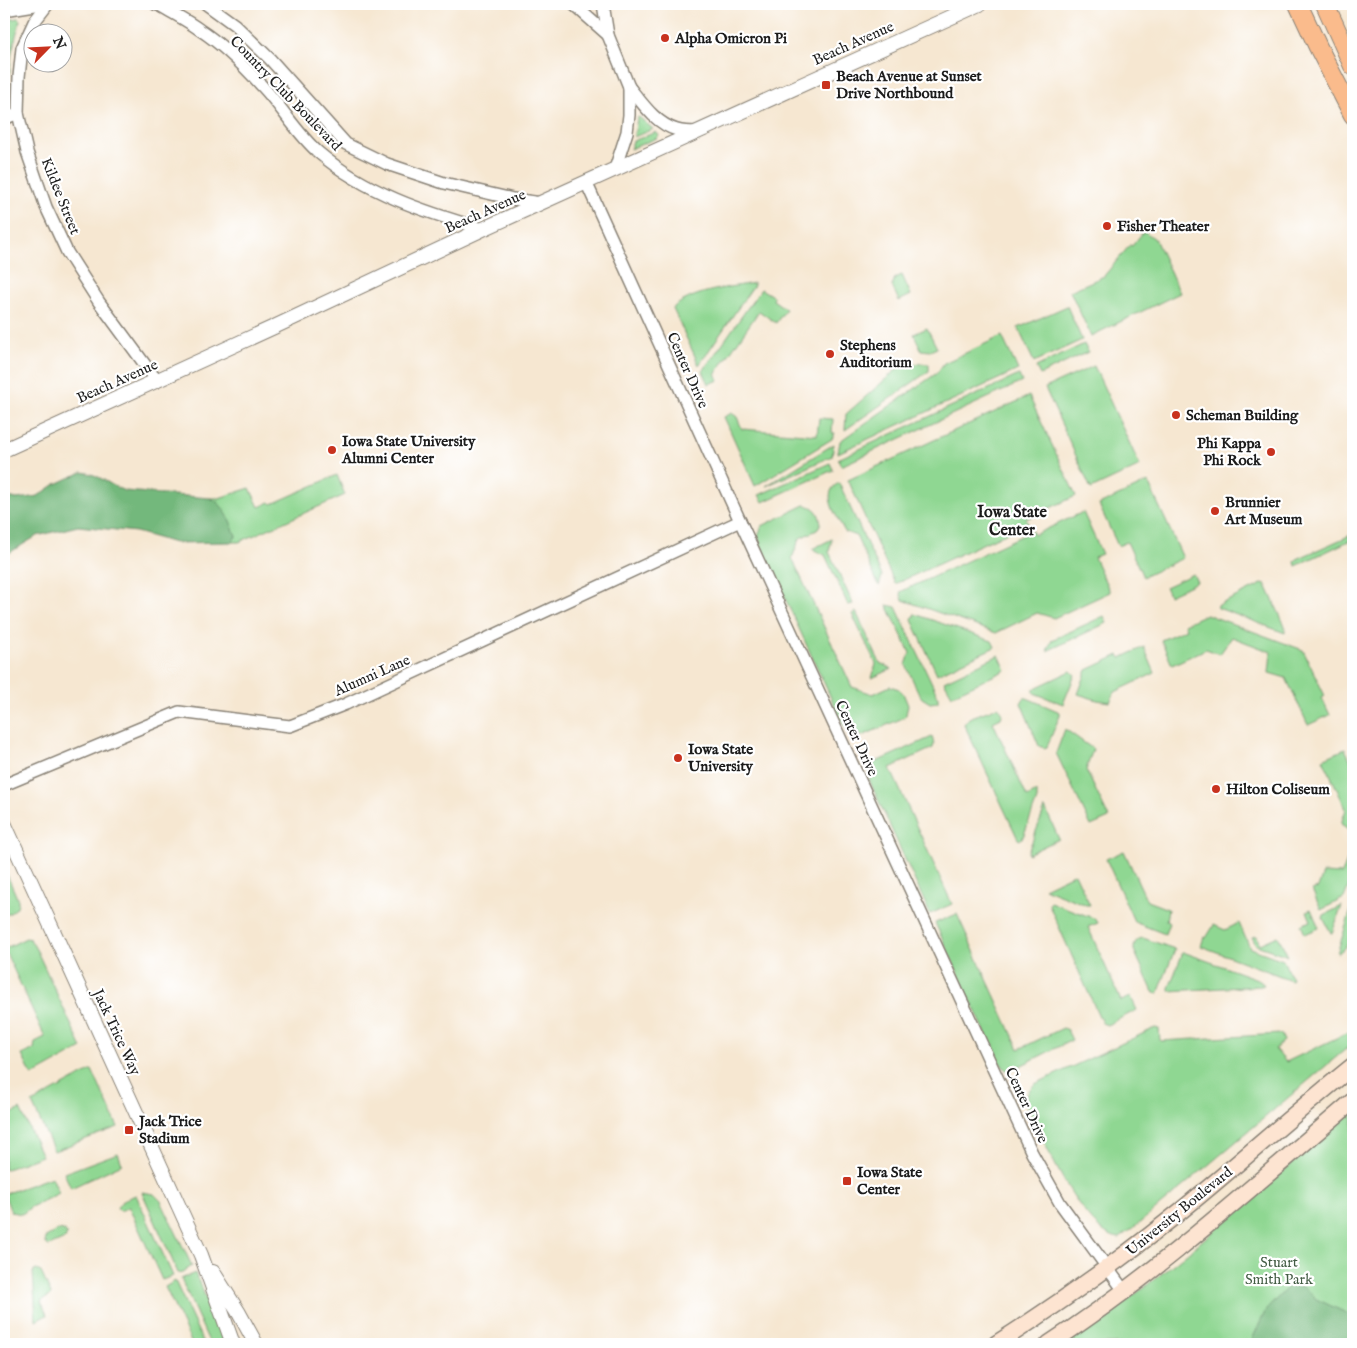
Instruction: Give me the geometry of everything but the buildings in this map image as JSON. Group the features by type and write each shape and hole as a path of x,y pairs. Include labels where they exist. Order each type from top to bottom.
{"main road":[{"path":"1298,4 1353,115"},
{"path":"1325,4 1353,66"},
{"name":"University Boulevard","path":"996,1344 1068,1297 1108,1268 1172,1218 1353,1066"},
{"name":"University Boulevard","path":"1049,1344 1125,1292 1353,1101"}],"street":[{"path":"4,10 41,4"},
{"name":"Kildee Street","path":"48,4 34,22 22,48 18,113 27,152 43,198 68,252 99,302 157,381"},
{"name":"Country Club Boulevard","path":"155,4 162,6 201,30 230,53 263,87 317,151 342,170 372,189 428,212 484,229"},
{"name":"Country Club Boulevard","path":"206,4 235,24 270,59 346,144 387,164 444,183 513,200 542,203"},
{"path":"573,4 608,35"},
{"path":"603,4 608,35 629,87 644,106 665,125 677,131 697,132"},
{"name":"Beach Avenue","path":"4,450 976,5"},
{"path":"616,169 627,132 629,87"},
{"path":"4,119 18,113"},
{"name":"Center Drive","path":"586,182 740,521 1032,1153 1060,1203 1125,1292"},
{"name":"Alumni Lane","path":"4,785 179,712 290,726 346,704 740,521"},
{"name":"Jack Trice Way","path":"4,823 201,1254 233,1344"},
{"name":"Jack Trice Way","path":"201,1254 239,1313 256,1344"}],"green space":[{"path":"18,18 20,20 12,52 8,88 4,94 4,20"},
{"path":"639,117 653,129 634,137 637,118"},
{"path":"656,132 659,135 657,138 630,149 633,141"},
{"path":"1144,231 1155,239 1180,293 1091,336 1070,291 1104,276"},
{"path":"902,275 911,295 899,301 892,286 895,278"},
{"path":"754,283 699,365 673,309 675,306 703,293"},
{"path":"761,289 774,297 773,300 786,309 776,323 759,311 716,373 719,380 709,384 703,371"},
{"path":"1067,306 1082,340 1034,362 1018,328"},
{"path":"927,328 937,348 930,351 921,350 914,334"},
{"path":"1002,336 1018,370 838,453 840,441 937,373 944,363"},
{"path":"1084,344 1088,352 1040,375 1036,367"},
{"path":"904,363 929,364 929,371 845,430 846,414"},
{"path":"1094,366 1140,466 1091,489 1045,388"},
{"path":"1019,375 1022,382 841,466 838,459"},
{"path":"1029,396 1076,496 1026,519 1028,523 895,584 848,480"},
{"path":"732,413 737,417 742,429 817,435 819,418 833,419 832,433 835,433 832,439 755,486 724,417"},
{"path":"834,444 832,456 766,486"},
{"path":"830,463 833,470 763,502 759,495"},
{"path":"82,472 99,477 125,491 210,498 220,504 236,536 232,542 175,543 136,532 78,526 37,536 4,556 4,496 17,499 38,496 54,485"},
{"path":"337,475 345,495 239,542 232,542 236,536 218,502 210,498 219,498 250,488 259,507 270,502 272,504"},
{"path":"1148,482 1183,558 1143,577 1127,542 1118,546 1099,505"},
{"path":"839,483 882,576 879,586 856,536 845,532 832,506 831,493 833,487"},
{"path":"805,505 812,507 816,511 821,523 817,530 800,538 792,558 852,687 873,694 890,686 899,689 903,693 908,705 906,715 903,718 862,736 850,733 843,724 760,544 758,535 762,526"},
{"path":"1083,512 1102,554 1094,557 1110,592 1054,618 1037,613 996,633 903,600 900,592 1032,531 1034,535"},
{"path":"1353,534 1353,539 1296,566 1295,562 1297,559"},
{"path":"832,539 829,552 853,604 848,605 825,555 812,549"},
{"path":"1193,574 1197,582 1169,595 1165,587"},
{"path":"1262,584 1266,585 1285,626 1285,633 1217,606"},
{"path":"887,605 896,607 938,696 938,702 930,703 919,694 906,665 910,653"},
{"path":"856,612 880,663 892,669 872,678 876,664 852,614"},
{"path":"915,614 992,641 995,647 937,674 912,620"},
{"path":"1206,614 1303,650 1325,696 1322,698 1330,715 1308,725 1286,678 1269,673 1271,652 1232,637 1220,654 1206,649 1172,665 1161,640 1186,629 1184,624"},
{"path":"1104,616 1107,623 1047,651 1052,640"},
{"path":"1144,647 1155,673 1115,692 1110,702 1078,694 1087,670 1119,655 1121,658"},
{"path":"999,655 1006,670 952,695 944,681"},
{"path":"1071,671 1075,675 1063,704 1034,693 1034,689 1037,687"},
{"path":"1024,698 1060,712 1047,747 1039,746 1021,703"},
{"path":"998,707 1002,712 1002,716 993,722 1027,797 1037,792 1037,800 1023,837 1020,840 964,724 969,718"},
{"path":"1065,729 1093,749 1086,770 1109,818 1091,826 1056,753"},
{"path":"932,737 933,748 890,768 952,904 930,914 870,782 867,766"},
{"path":"1345,749 1353,765 1353,832 1341,824 1346,809 1323,759"},
{"path":"1045,808 1059,839 1028,854 1028,852"},
{"path":"1353,844 1353,875 1344,898 1321,910 1312,890 1318,888 1323,873 1342,874"},
{"path":"1124,851 1147,901 1168,909 1166,921 1169,923 1165,934 1134,922 1106,859"},
{"path":"4,868 18,903 14,910 4,916"},
{"path":"1075,873 1090,905 1044,888"},
{"path":"1050,902 1096,919 1098,923 1088,927 1121,1001 1131,997 1137,1010 1107,1025 1102,1023 1049,905"},
{"path":"1353,904 1353,939 1337,953"},
{"path":"1342,906 1331,933 1323,918 1324,915"},
{"path":"1311,909 1319,928 1305,934 1301,925 1311,921 1307,911"},
{"path":"957,914 1019,1049 1063,1028 1067,1030 1072,1040 1007,1071 999,1062 935,923"},
{"path":"1239,923 1250,948 1283,960 1291,980 1201,946 1204,937 1206,938 1214,925 1225,930"},
{"path":"1256,936 1260,944 1278,936 1288,956 1256,945 1252,937"},
{"path":"26,938 30,939 37,951 82,1048 32,1076 22,1055 34,1049 35,1042 45,1037 6,953 4,954 4,949"},
{"path":"1143,938 1175,949 1158,994 1153,992 1134,950 1136,942"},
{"path":"1183,952 1260,980 1264,985 1169,991"},
{"path":"1155,1028 1159,1029 1160,1041 1281,1034 1284,1041 1275,1049 1286,1062 1353,1030 1353,1043 1120,1238 1106,1233 1092,1221 1079,1204 1043,1140 1028,1107 1027,1097 1028,1092 1035,1084"},
{"path":"92,1070 118,1127 54,1151 32,1103"},
{"path":"20,1109 42,1156 4,1170 4,1118"},
{"name":"Stuart Smith Park","path":"1353,1111 1353,1344 1065,1344 1103,1318 1176,1262"},
{"path":"118,1153 122,1164 71,1188 64,1173"},
{"path":"52,1177 59,1193 31,1207 22,1214 11,1212 4,1194"},
{"path":"142,1192 154,1194 161,1201 192,1266 183,1272 178,1273"},
{"path":"136,1195 173,1276 162,1280 129,1207 120,1211 117,1208 123,1201"},
{"path":"58,1230 65,1231 67,1234 65,1239 49,1246 46,1242 46,1237"},
{"path":"36,1270 41,1272 51,1294 41,1301 47,1315 36,1321 33,1272"},
{"path":"195,1273 226,1344 210,1344 181,1279"},
{"path":"175,1281 204,1344 192,1344 165,1287"},
{"path":"1290,1285 1304,1287 1316,1299 1353,1316 1353,1344 1250,1344 1266,1310"}],"place":[{"name":"Alpha Omicron Pi","path":"665,38"},
{"name":"Beach Avenue at Sunset Drive Northbound","path":"826,85"},
{"name":"Fisher Theater","path":"1107,226"},
{"name":"Stephens Auditorium","path":"830,354"},
{"name":"Scheman Building","path":"1176,415"},
{"name":"Iowa State University Alumni Center","path":"332,450"},
{"name":"Phi Kappa Phi Rock","path":"1271,452"},
{"name":"Brunnier Art Museum","path":"1215,511"},
{"name":"Iowa State University","path":"678,758"},
{"name":"Hilton Coliseum","path":"1216,789"},
{"name":"Jack Trice Stadium","path":"129,1130"},
{"name":"Iowa State Center","path":"847,1181"}],"district":[{"name":"Iowa State Center","path":"1012,520"}]}
